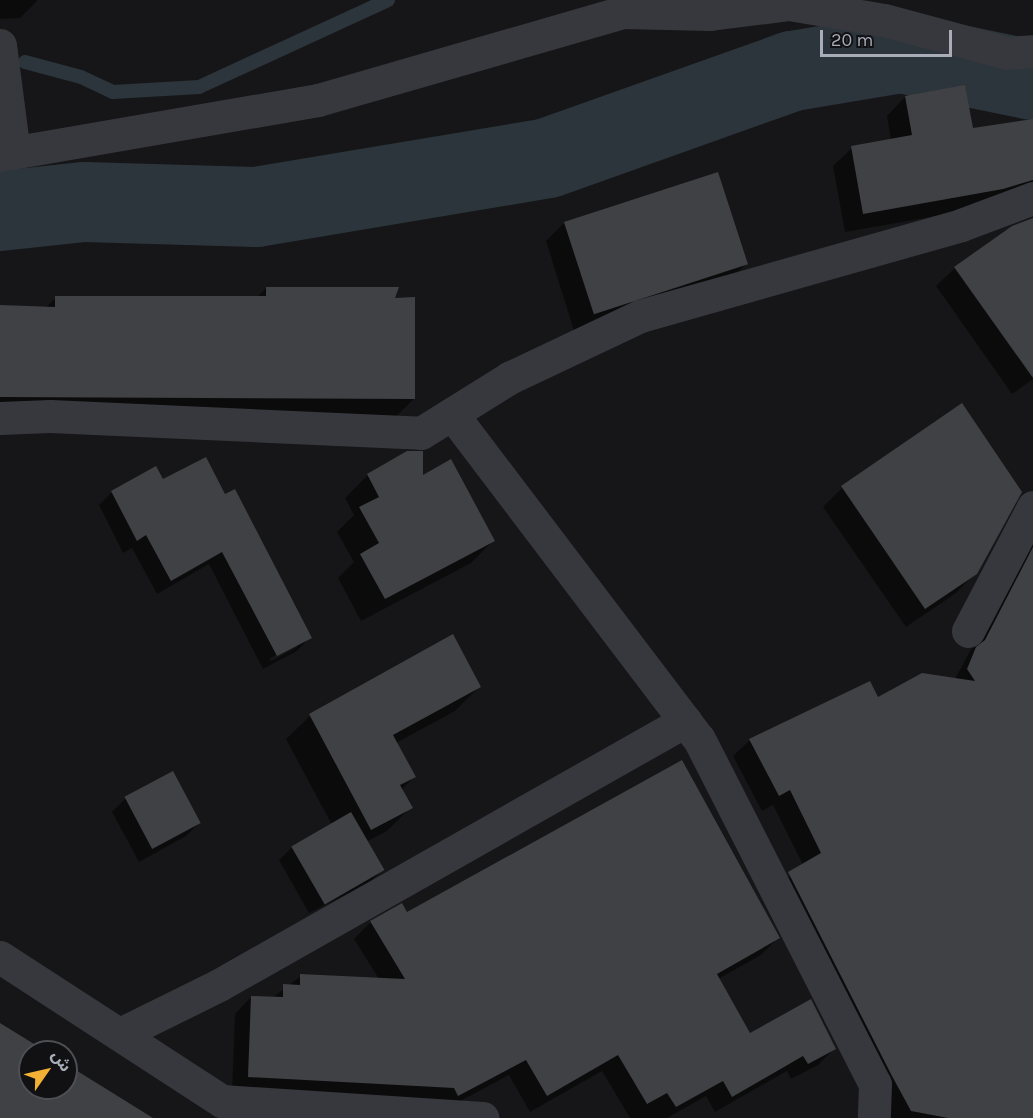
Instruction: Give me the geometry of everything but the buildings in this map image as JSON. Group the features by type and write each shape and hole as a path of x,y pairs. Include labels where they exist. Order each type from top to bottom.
{"street":[{"path":"2,45 7,83 7,154 318,100 622,6 710,14 789,4 885,10 1007,53 1033,51"},
{"path":"0,418 50,416 421,433 509,378 640,316 961,225 1033,198"},
{"path":"452,414 699,739 875,1084 874,1118"},
{"path":"968,630 1033,507"},
{"path":"120,1034 219,985 685,721"},
{"path":"0,957 120,1034 227,1109 483,1118"}],"waterway":[{"path":"25,62 81,77 113,92 199,87 388,0"},
{"path":"0,211 84,202 256,207 548,158 793,71 901,53 1033,80"}]}
